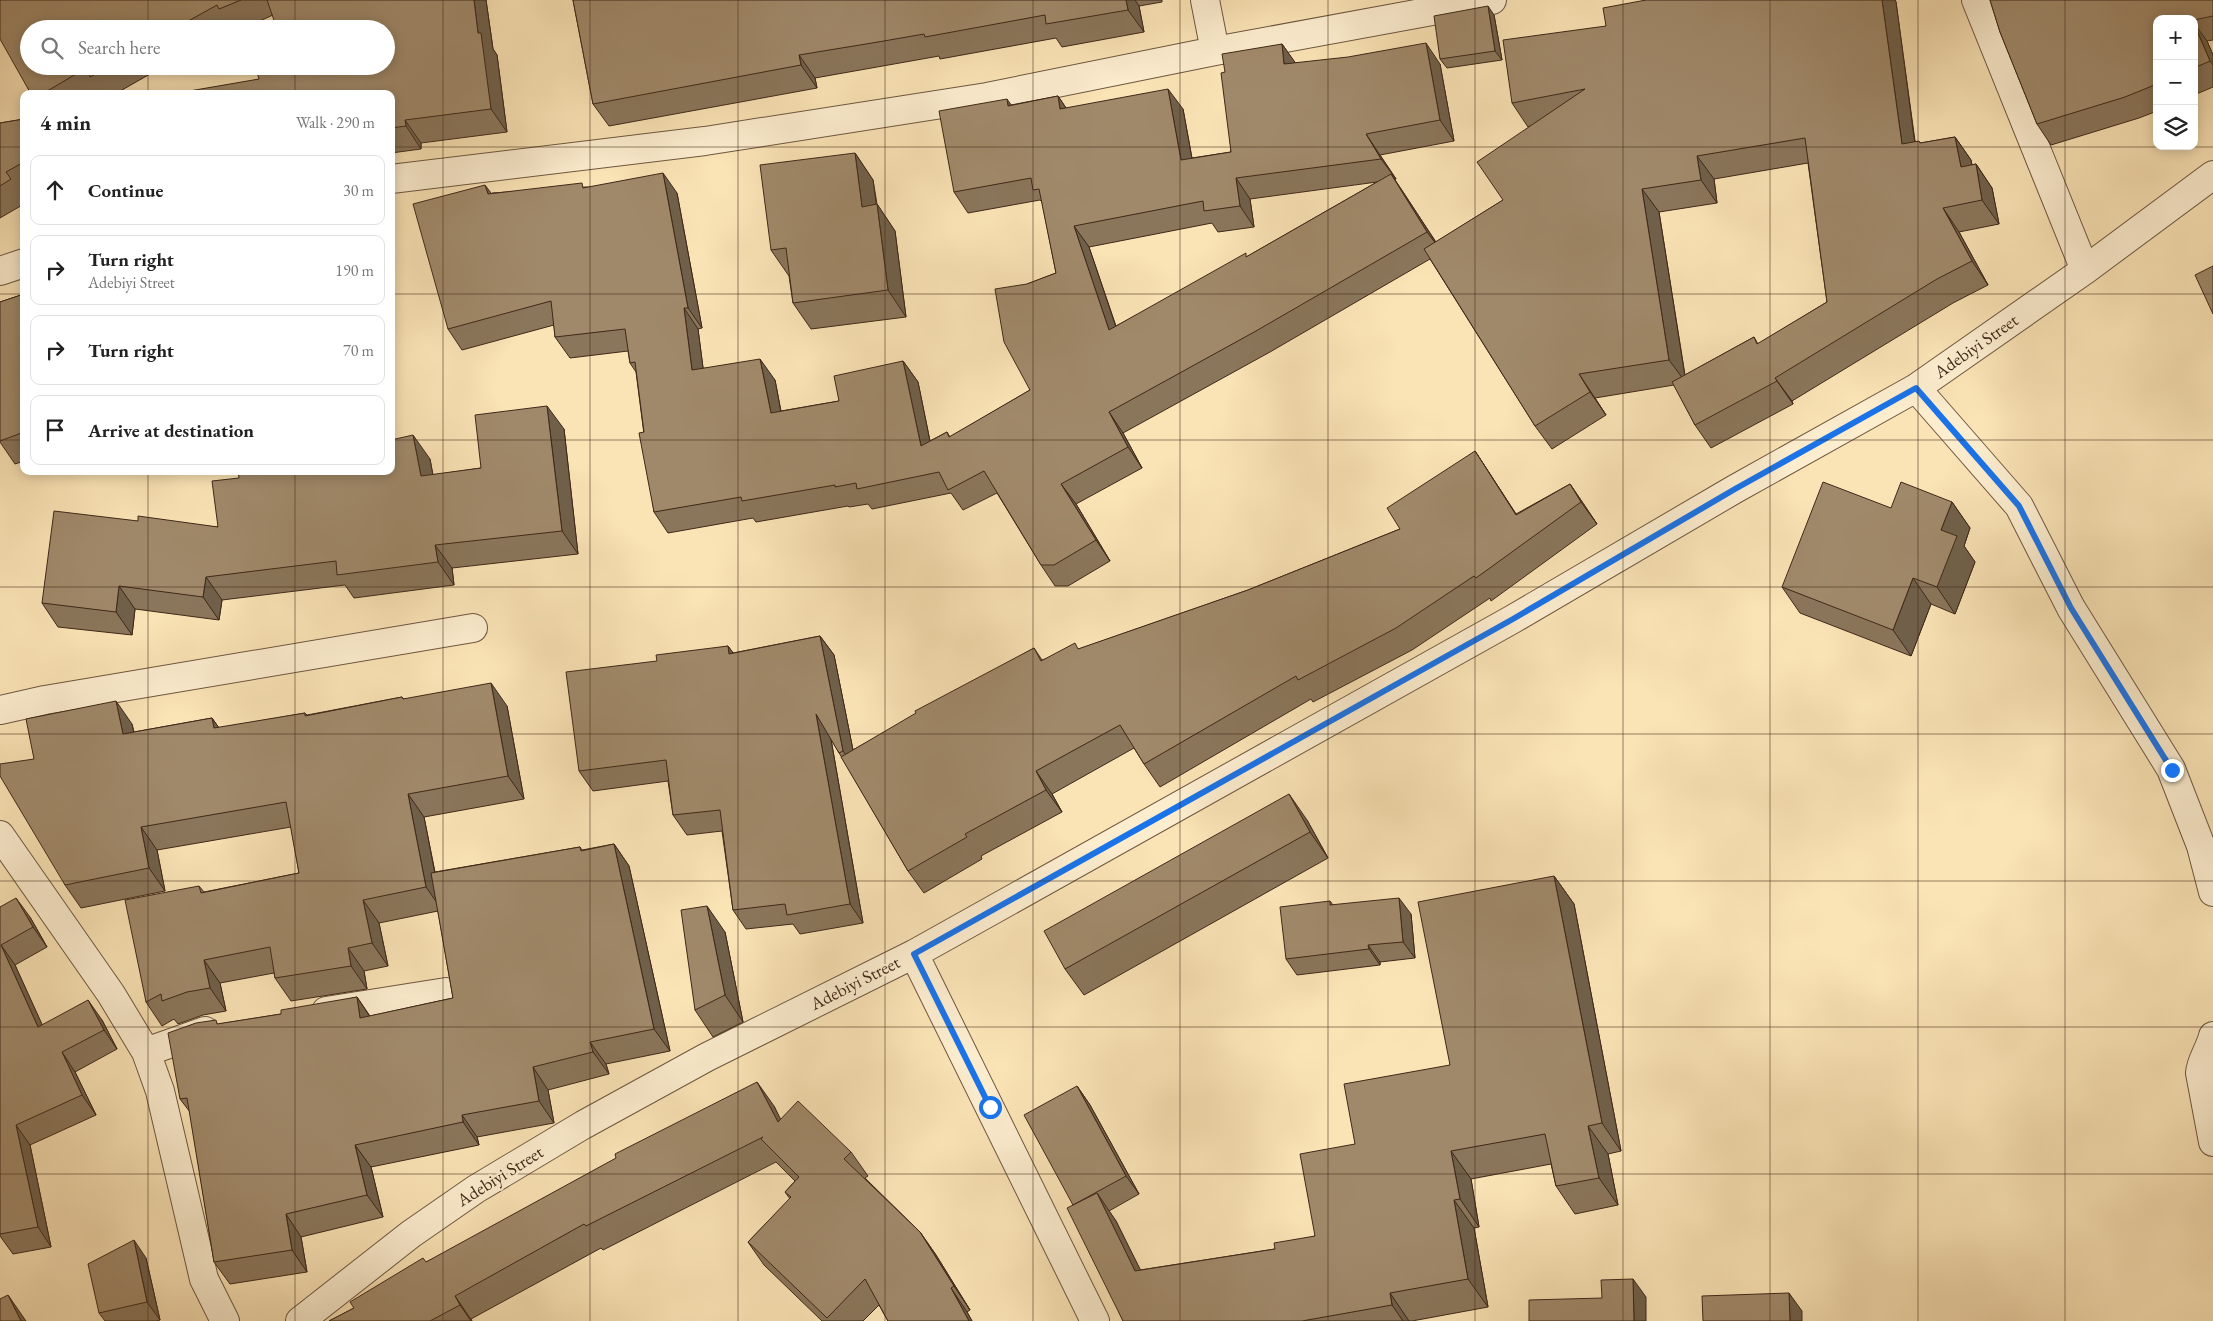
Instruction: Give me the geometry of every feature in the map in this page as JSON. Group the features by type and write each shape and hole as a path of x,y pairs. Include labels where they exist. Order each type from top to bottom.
{"street":[{"path":"1205,0 1215,51"},
{"path":"395,179 705,140 978,99 1215,51 1492,0"},
{"path":"1976,0 2085,270"},
{"name":"Adebiyi Street","path":"300,1321 411,1234 476,1189 583,1125 707,1057 914,954 1513,619 1735,489 1916,388 2085,270 2213,174"},
{"path":"0,271 20,264"},
{"path":"1916,388 2019,506 2071,608 2172,770 2202,846 2213,892"},
{"path":"0,710 45,700 473,628"},
{"path":"0,835 112,994 146,1052 160,1091 204,1279 225,1321"},
{"path":"914,954 1095,1321"},
{"path":"303,1015 446,992"},
{"path":"146,1052 208,1030 227,1027"},
{"path":"2213,1036 2210,1047 2201,1064 2200,1073 2213,1142"}],"building":[{"path":"0,0 241,0 219,9 217,5 190,20 20,20 20,74 0,39"},
{"path":"267,0 474,0 478,33 481,33 491,109 405,120 406,126 395,127 395,90 195,90 259,79 258,75 395,75 395,20 274,20"},
{"path":"573,0 1126,0 1128,10 1046,24 1045,15 925,37 924,34 799,55 801,65 593,104"},
{"path":"1646,0 1882,0 1902,144 1955,137 1961,167 1976,164 1982,200 1943,208 1972,261 1937,279 1775,378 1777,381 1695,425 1672,382 1754,337 1757,344 1827,302 1805,138 1697,156 1701,180 1642,189 1669,360 1579,374 1590,392 1535,426 1424,249 1503,200 1477,162 1585,89 1512,103 1503,40 1606,26 1603,8"},
{"path":"1990,0 2213,0 2213,16 2198,19 2198,15 2153,15 2153,86 2125,97 2037,124 2000,32"},
{"path":"1488,6 1495,51 1440,59 1434,16"},
{"path":"2198,33 2210,61 2198,66"},
{"path":"1426,43 1440,120 1366,134 1381,159 1236,178 1240,206 1204,211 1203,201 1074,226 1109,330 1246,253 1246,257 1391,174 1427,232 1256,331 1109,412 1128,447 1061,484 1096,540 1054,565 1041,565 984,471 948,490 939,472 857,489 856,483 835,487 835,485 742,501 741,497 654,512 639,433 644,432 635,362 630,363 625,329 555,337 551,301 448,329 413,204 485,185 488,194 582,183 583,188 663,173 688,308 684,308 692,370 760,359 771,413 839,401 834,376 903,361 921,446 947,432 949,437 1030,390 1004,342 995,289 1027,284 1056,273 1039,189 1033,190 1031,178 954,192 939,111 1007,99 1008,106 1058,96 1060,109 1168,89 1181,160 1231,152 1221,73 1225,72 1222,54 1282,44 1284,64 1348,57"},
{"path":"20,75 74,75 49,90 29,90"},
{"path":"20,120 20,164 6,172 11,179 0,186 0,123"},
{"path":"855,153 862,207 877,204 888,290 793,303 786,248 771,250 760,165"},
{"path":"2213,266 2213,314 2195,275"},
{"path":"20,295 20,434 0,441 0,302"},
{"path":"547,406 562,531 435,545 438,562 337,575 336,561 206,577 203,597 119,586 116,612 42,603 54,511 138,521 138,516 218,527 212,481 239,478 239,475 395,475 395,439 413,435 421,476 481,468 475,415"},
{"path":"1475,451 1516,515 1570,484 1581,502 1476,578 1474,576 1396,628 1298,680 1296,676 1144,764 1120,725 1036,771 1046,790 965,834 967,837 908,871 841,757 916,713 915,711 1034,648 1041,661 1075,643 1078,649 1248,590 1400,529 1387,508"},
{"path":"1823,482 1891,508 1901,482 1952,502 1941,530 1957,536 1937,587 1913,578 1893,630 1782,587"},
{"path":"820,636 843,751 839,753 816,714 850,904 787,915 785,904 733,910 720,810 673,815 666,760 579,771 566,672 657,661 656,655 728,646 729,654"},
{"path":"491,683 508,776 408,794 426,887 363,900 372,943 348,948 351,966 275,978 270,947 204,960 210,988 187,992 162,1001 161,994 146,1002 125,900 199,886 201,893 299,873 286,802 141,827 149,868 65,885 0,776 0,764 34,759 26,719 116,701 123,734 212,718 214,728 305,713 305,716 402,697 403,699"},
{"path":"1289,794 1310,832 1065,969 1044,931"},
{"path":"614,844 654,1029 590,1042 593,1052 533,1067 539,1101 462,1115 463,1122 355,1145 367,1195 286,1214 292,1250 214,1262 187,1098 180,1099 168,1033 196,1023 216,1020 217,1024 281,1014 281,1010 357,997 360,1018 453,998 431,873 580,847 581,851"},
{"path":"1554,876 1602,1123 1588,1126 1599,1178 1556,1186 1545,1134 1451,1151 1460,1199 1454,1200 1468,1279 1390,1293 1392,1305 1302,1321 1123,1321 1067,1208 1097,1193 1135,1271 1275,1249 1274,1243 1315,1236 1300,1154 1355,1144 1344,1084 1450,1065 1418,902"},
{"path":"16,898 33,927 1,945 38,1027 88,1000 104,1030 62,1052 82,1095 16,1125 38,1227 0,1234 0,907"},
{"path":"1399,898 1403,942 1368,945 1369,949 1286,959 1280,907 1330,901 1330,905"},
{"path":"707,906 725,995 695,1010 681,910"},
{"path":"757,1082 778,1122 798,1101 851,1152 844,1159 920,1232 954,1286 951,1288 969,1321 888,1321 865,1279 827,1318 748,1242 791,1197 785,1192 799,1177 761,1139 763,1137 586,1226 584,1224 455,1296 460,1305 430,1321 329,1321 354,1308 350,1302 423,1258 426,1262 616,1158 615,1154"},
{"path":"1077,1086 1126,1176 1073,1205 1024,1115"},
{"path":"134,1240 147,1302 99,1313 88,1264"},
{"path":"1633,1279 1634,1321 1529,1321 1529,1300 1602,1298 1601,1280"},
{"path":"1789,1293 1790,1321 1703,1321 1702,1296"},
{"path":"8,1295 21,1321 0,1321 0,1299"}],"route":[{"path":"990,1107 914,954 1513,619 1735,489 1916,388 2019,506 2071,608 2172,770"}]}
